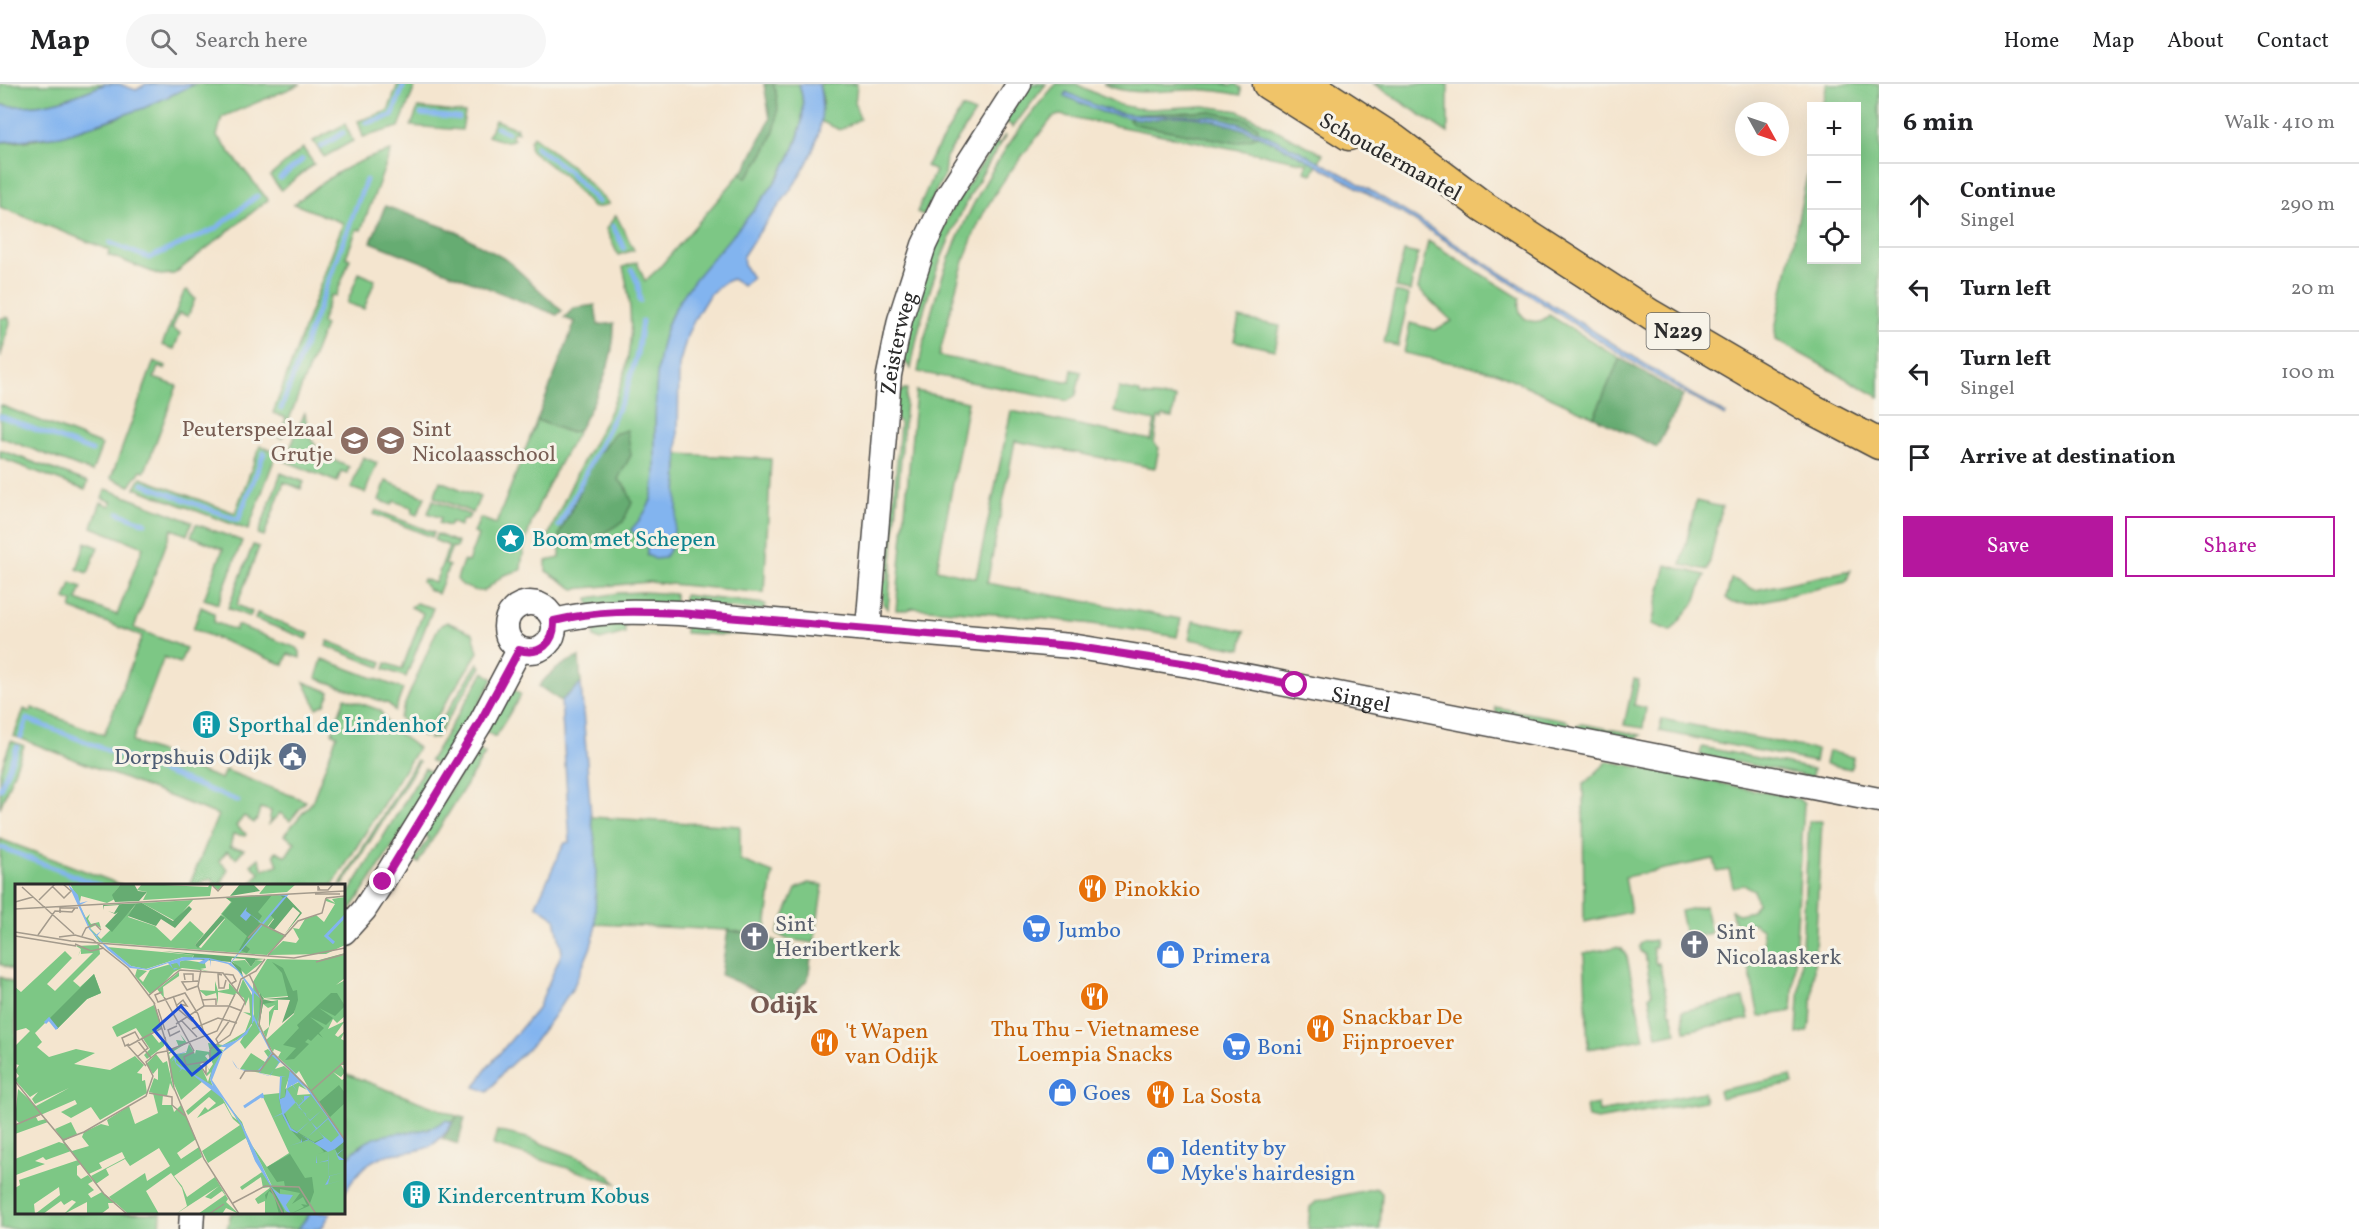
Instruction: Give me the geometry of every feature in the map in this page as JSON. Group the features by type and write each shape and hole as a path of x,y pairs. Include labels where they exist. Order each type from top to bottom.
{"main road":[{"name":"Schoudermantel","path":"1268,84 1382,155 1484,207"},
{"name":"Schoudermantel","path":"1308,84 1393,139 1484,207 1651,315 1800,402 1879,444"}],"street":[{"name":"Zeisterweg","path":"868,629 889,375 900,320 924,245 948,195 1019,84"},
{"path":"535,604 547,610 554,621 551,639 545,647 537,651 519,650 512,644 506,630 506,621 514,609 521,605 535,604"},
{"name":"Singel","path":"554,621 619,610 1071,646 1189,664 1879,800"},
{"path":"345,931 364,910 396,860 480,722 519,650"},
{"path":"191,1229 192,1214"}],"green space":[{"path":"0,84 105,84 54,102 15,106 0,105"},
{"path":"195,84 301,84 222,117 217,136 268,200 174,274 160,275 108,255 109,250 0,207 0,142 49,137 100,124"},
{"path":"398,84 416,84 399,127 363,137 358,121 388,111"},
{"path":"764,84 773,84 777,97 776,122 768,146 746,178 740,174 746,167 770,119"},
{"path":"773,84 799,84 803,113 796,143 781,173 761,202 693,283 676,307 669,322 663,339 657,377 654,487 648,508 631,530 647,536 647,555 677,512 678,454 771,459 764,593 649,582 574,589 546,571 546,561 560,558 560,549 548,537 577,473 609,414 622,382 630,339 631,318 623,267 637,262 645,281 659,268 740,174 746,178 768,146 773,134 776,122 776,97","holes":["614,434 631,455 617,479 559,535 596,454"]},
{"path":"819,84 857,84 855,104 860,119 840,130 820,121 823,100"},
{"path":"1030,84 1046,84 1013,127 1004,120"},
{"path":"1056,84 1076,84 1120,105 1136,108 1204,106 1239,111 1323,154 1312,174 1305,172 1307,163 1060,115 1053,117 1002,183 984,212 960,274 939,356 1070,382 1072,370 1081,372 1076,395 1068,401 918,372 937,293 967,218 985,182 1030,115","holes":["1164,113 1237,143 1133,124 1130,120 1133,115"]},
{"path":"1103,84 1226,84 1230,86 1235,84 1241,88 1241,95 1199,90 1133,91"},
{"path":"1374,84 1448,84 1448,133"},
{"path":"1827,84 1879,84 1879,397 1776,340 1775,329 1807,176 1807,264 1861,264 1861,102 1823,102"},
{"path":"418,108 465,113 462,130 411,126"},
{"path":"962,108 975,113 946,157 944,175 924,215 917,212 935,171 926,166"},
{"path":"1208,111 1246,119 1258,127 1258,136 1237,143 1133,124 1129,120 1133,115"},
{"path":"495,120 516,127 518,133 514,132 511,136 514,139 505,141 488,136"},
{"path":"345,124 353,141 324,157 313,141"},
{"path":"1005,135 973,190 946,247 925,307 911,369 902,358 918,289 950,212 996,142 999,144"},
{"path":"533,136 574,168 609,204 592,207 564,176 530,150 530,141"},
{"path":"303,148 314,164 281,190 270,176"},
{"path":"391,151 361,230 357,229 346,257 350,259 336,296 331,295 321,323 325,325 282,438 279,437 286,418 273,413 343,223 294,204 317,186 351,165"},
{"path":"385,206 455,231 507,260 562,311 557,315 371,242"},
{"path":"616,215 634,250 618,255 606,229"},
{"path":"1428,241 1520,298 1522,316 1538,321 1549,315 1620,358 1594,417 1496,372 1404,353 1410,323 1435,330 1452,321 1418,289"},
{"path":"1404,251 1418,254 1410,291 1396,288"},
{"path":"359,273 375,280 364,309 347,303"},
{"path":"187,290 195,299 188,316 179,313 172,329 180,333 174,349 162,345 184,292"},
{"path":"1395,292 1409,295 1398,346 1384,343"},
{"path":"595,305 598,325 614,323 614,338 608,366 598,392 578,431 568,432 537,420 575,322 564,318 574,308"},
{"path":"9,318 10,323 0,358 0,319"},
{"path":"1239,318 1280,326 1275,350 1234,341"},
{"path":"1620,358 1683,396 1657,447 1594,417"},
{"path":"154,361 166,366 165,369 158,367 154,378 177,386 145,471 141,470 130,486 111,478"},
{"path":"1119,388 1140,392 1140,395 1176,398 1172,418 1163,416 1162,419 1158,418 1154,443 1159,448 1155,468 1015,441 987,583 1181,619 1177,637 1046,619 913,608 896,610 916,391 968,402 937,569 976,578 1011,411 1151,440 1155,421 1114,412"},
{"path":"907,389 888,609 883,604 881,584 887,578 900,423 895,417 896,396"},
{"path":"0,405 102,445 92,472 0,437"},
{"path":"305,412 312,441 330,458 349,467 347,473 341,471 337,482 285,461"},
{"path":"537,420 568,432 578,431 534,516 523,552 521,570 504,575 484,591 469,588 457,579 463,561 468,562 478,535 474,533 480,518 496,524"},
{"path":"627,430 631,455 618,479 626,487 632,502 623,522 584,544 572,546 562,541 559,535 596,454 614,434"},
{"path":"260,446 277,452 248,530 135,488 141,478 235,513"},
{"path":"0,450 88,482 85,490 0,458"},
{"path":"363,457 377,463 365,493 351,488"},
{"path":"281,473 304,482 301,489 284,482 264,536 258,534"},
{"path":"386,481 425,497 417,515 412,513 413,508 394,501 392,505 379,500"},
{"path":"440,481 480,497 473,513 434,497"},
{"path":"106,489 192,522 187,535 172,529 134,628 186,648 180,663 164,657 132,742 195,765 194,769 221,779 225,770 306,801 290,821 280,813 269,824 271,811 260,808 254,823 244,816 236,826 246,834 245,836 233,834 230,847 244,849 236,858 227,851 219,861 228,869 221,884 215,884 212,878 198,884 190,884 218,815 14,736 24,709 30,712 32,708 104,735 141,639 142,636 71,609 73,602 65,599 71,583 82,587 77,600 117,615 143,547 92,527 101,502 110,506 112,502 102,498"},
{"path":"433,500 470,515 467,520 463,519 460,526 451,522 449,526 439,523 441,518 428,513"},
{"path":"1696,501 1722,507 1708,570 1681,565"},
{"path":"376,510 434,533 432,537 374,514"},
{"path":"196,524 242,541 218,604 204,599 223,549 191,536"},
{"path":"437,534 458,543 456,548 452,547 445,564 449,566 438,594 428,589 422,582 423,579 435,583 449,546 434,540"},
{"path":"86,542 98,547 88,573 77,569"},
{"path":"253,545 259,547 237,605 252,612 250,617 228,608"},
{"path":"1666,565 1705,575 1695,602 1671,631 1652,624"},
{"path":"1851,570 1846,582 1750,604 1732,603 1726,598 1731,579 1755,590"},
{"path":"643,592 675,594 675,604 589,605 588,598"},
{"path":"684,595 765,604 764,611 683,604"},
{"path":"416,603 433,608 406,677 384,669 386,663 402,669 423,613 411,607"},
{"path":"201,607 214,613 214,622 235,630 237,625 297,648 300,658 288,654 284,665 193,629"},
{"path":"257,613 309,634 307,639 255,619"},
{"path":"624,619 625,633 600,640 594,637 593,620"},
{"path":"1193,621 1245,631 1241,649 1189,639"},
{"path":"447,622 473,633 478,652 424,737 399,718 436,632 441,625"},
{"path":"686,622 755,628 755,632 724,635 685,633"},
{"path":"328,641 382,662 380,667 326,646"},
{"path":"579,657 581,684 561,701 539,686 557,669"},
{"path":"322,659 403,689 395,711 389,704 316,678"},
{"path":"478,663 481,667 436,738 429,739"},
{"path":"484,672 493,679 442,769 430,760"},
{"path":"1634,679 1639,680 1634,705 1646,708 1643,728 1624,725"},
{"path":"304,682 330,692 325,704 317,708"},
{"path":"508,686 521,695 495,737 485,731"},
{"path":"345,698 380,710 390,727 418,748 334,884 251,884 260,873 251,865 259,858 263,870 278,865 274,854 276,851 286,856 295,842 284,835 312,802 337,735 332,733"},
{"path":"1495,707 1565,720 1569,723 1568,729 1496,713"},
{"path":"1662,719 1817,750 1815,762 1659,731"},
{"path":"1577,725 1641,735 1630,741 1576,731"},
{"path":"11,741 24,746 0,808 0,771"},
{"path":"1702,747 1813,769 1812,777 1700,755"},
{"path":"476,748 485,754 418,863 414,860 429,838 423,834"},
{"path":"1828,751 1853,757 1851,769 1825,764"},
{"path":"417,760 419,762 344,884 341,884"},
{"path":"1608,761 1799,799 1804,804 1792,1011 1759,1017 1748,963 1752,962 1750,952 1758,950 1764,942 1762,929 1753,923 1740,926 1736,931 1731,910 1738,914 1752,911 1757,903 1754,890 1744,885 1733,887 1729,870 1717,872 1714,859 1625,877 1631,912 1584,922 1583,785"},
{"path":"425,768 433,774 421,794 425,797 345,918 345,899"},
{"path":"591,817 740,826 740,860 773,873 765,937 728,930 595,924 596,847"},
{"path":"1809,821 1822,821 1811,1023 1807,1031 1797,1034"},
{"path":"0,839 119,884 15,884 15,971 0,964"},
{"path":"808,883 823,885 814,943 787,939 777,934 796,889"},
{"path":"1705,906 1711,933 1686,939 1680,911"},
{"path":"728,930 765,937 787,946 812,950 808,979 795,993 774,998 721,975"},
{"path":"1655,940 1656,947 1652,948 1656,964 1659,963 1676,1032 1657,1036 1649,997 1652,993 1645,955 1639,947 1641,942"},
{"path":"1616,947 1622,949 1627,957 1644,1039 1588,1049 1584,953"},
{"path":"0,977 15,984 15,1214 161,1214 160,1229 0,1229"},
{"path":"1744,998 1749,1019 1685,1031 1682,1011"},
{"path":"345,1073 457,1116 453,1122 445,1120 436,1127 360,1146 345,1160"},
{"path":"1791,1076 1793,1084 1721,1098 1719,1090"},
{"path":"1703,1092 1705,1101 1597,1120 1588,1118 1586,1106 1598,1104 1599,1112"},
{"path":"457,1116 465,1118 458,1144 443,1139"},
{"path":"497,1131 527,1138 583,1159 610,1176 616,1183 493,1145"},
{"path":"1376,1188 1382,1193 1380,1229 1308,1229 1310,1207 1317,1201"},
{"path":"231,1214 309,1214 298,1229 227,1229"}],"water":[{"path":"105,84 119,84 136,90 146,84 195,84 144,108 61,136 0,142 0,105 29,106 54,102"},
{"path":"799,84 819,84 822,109 819,133 811,155 786,197 743,256 744,265 752,278 743,286 732,279 723,283 709,295 688,333 679,365 677,512 671,547 664,558 655,559 647,555 647,536 638,536 631,530 647,508 654,487 657,377 659,358 668,323 692,283 760,202 781,173 796,143 803,114"},
{"path":"1066,92 1118,113 1213,117 1228,120 1273,138 1391,203 1726,414 1725,416 1667,383 1384,203 1326,169 1266,139 1233,126 1198,118 1174,116 1143,119 1109,114 1065,96"},
{"path":"581,684 591,817 596,847 595,933 573,988 531,1046 505,1070 488,1092 475,1087 487,1068 538,1008 562,952 555,918 536,905 561,850 565,843 570,842 561,701"},
{"path":"445,1120 453,1122 443,1136 423,1149 380,1157 368,1164 345,1192 345,1160 359,1147 378,1137 438,1125"},
{"path":"309,1214 330,1214 321,1229 298,1229"}],"waterway":[{"path":"366,123 392,116 404,84"},
{"path":"421,114 459,118"},
{"path":"497,128 507,132"},
{"path":"321,147 343,133"},
{"path":"536,147 567,170 598,202"},
{"path":"280,178 302,160"},
{"path":"281,409 366,180"},
{"path":"110,243 149,258 215,229 257,196"},
{"path":"613,226 624,248"},
{"path":"632,270 638,284 640,301"},
{"path":"559,526 625,395 637,354 642,321"},
{"path":"0,416 92,451"},
{"path":"143,484 238,520 264,453"},
{"path":"119,513 145,523"},
{"path":"21,737 27,719 238,801"},
{"path":"0,789 17,747"},
{"path":"0,847 95,884"}],"place":[{"name":"Peuterspeelzaal Grutje","path":"354,441"},
{"name":"Sint Nicolaasschool","path":"391,441"},
{"name":"Boom met Schepen","path":"511,538"},
{"name":"Sporthal de Lindenhof","path":"207,724"},
{"name":"Dorpshuis Odijk","path":"293,756"},
{"name":"Pinokkio","path":"1093,888"},
{"name":"Jumbo","path":"1037,929"},
{"name":"Sint Heribertkerk","path":"754,936"},
{"name":"Sint Nicolaaskerk","path":"1695,944"},
{"name":"Primera","path":"1171,955"},
{"name":"Thu Thu - Vietnamese Loempia Snacks","path":"1095,996"},
{"name":"Snackbar De Fijnproever","path":"1321,1029"},
{"name":"'t Wapen van Odijk","path":"824,1043"},
{"name":"Boni","path":"1236,1046"},
{"name":"Goes","path":"1062,1092"},
{"name":"La Sosta","path":"1161,1095"},
{"name":"Identity by Myke's hairdesign","path":"1160,1160"},
{"name":"Kindercentrum Kobus","path":"416,1195"}],"district":[{"name":"Odijk","path":"784,1004"}],"route":[{"path":"383,882 480,722 519,650 537,651 545,647 554,631 554,621 575,616 619,610 679,613 1019,641 1071,646 1189,664 1295,685"}]}
